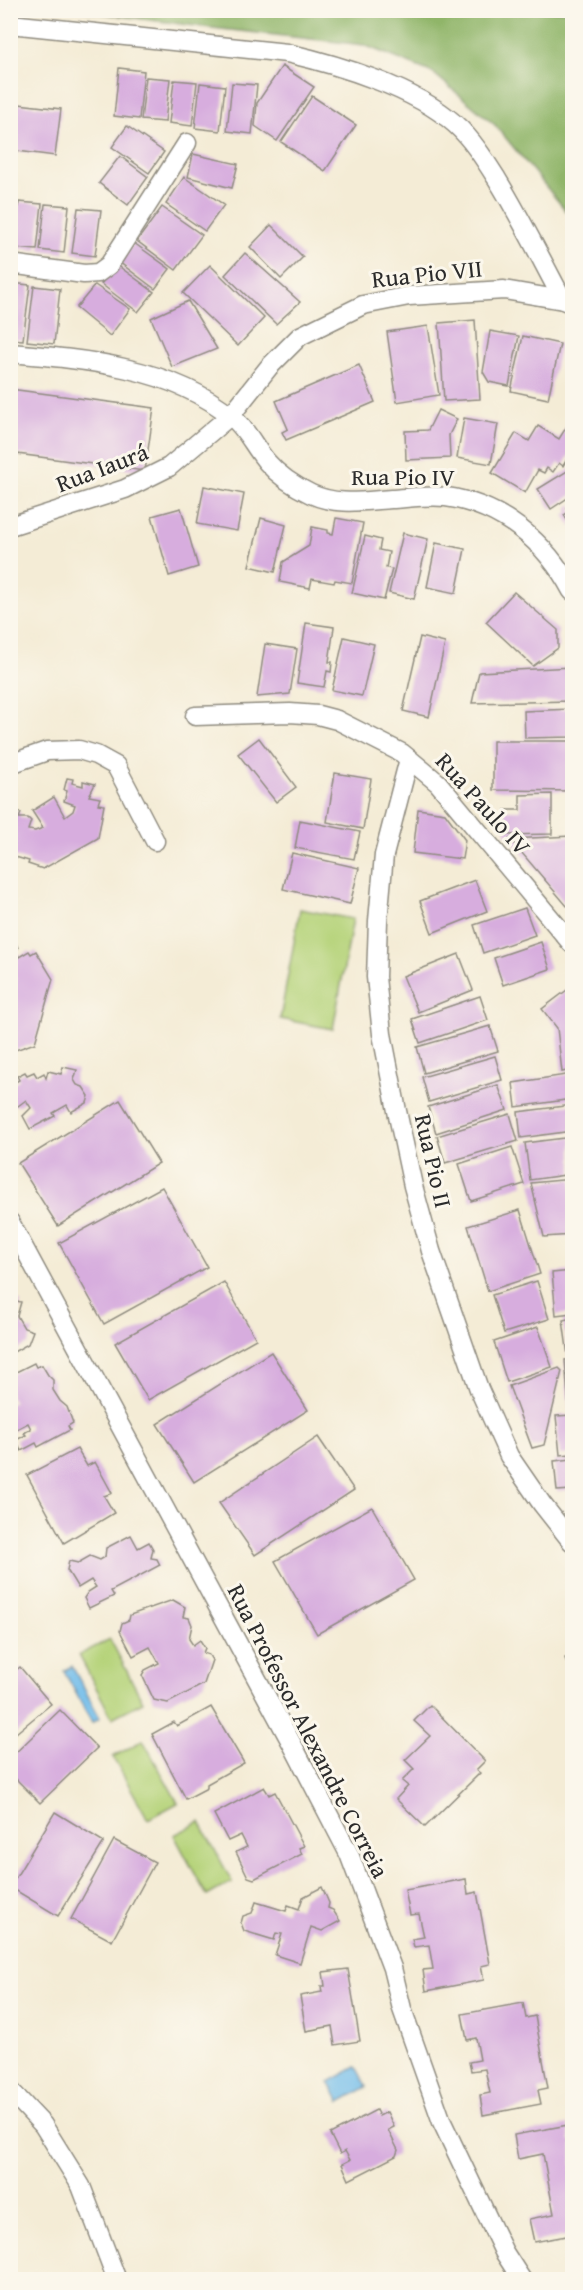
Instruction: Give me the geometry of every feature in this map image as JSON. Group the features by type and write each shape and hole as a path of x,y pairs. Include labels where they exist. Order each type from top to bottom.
{"street":[{"path":"10,24 287,53 367,76 435,109 455,124 481,154 568,302"},
{"path":"10,264 84,274 98,273 109,265 187,143"},
{"name":"Rua Pio VII","path":"231,415 268,367 300,336 363,305 409,296 504,290 568,302"},
{"name":"Rua Pio IV","path":"10,353 77,359 118,366 170,382 192,392 231,415 282,478 324,499 356,503 444,497 478,504 515,523 541,547 563,574 573,591"},
{"name":"Rua Iaurá","path":"10,526 88,502 148,480 170,467 231,415"},
{"name":"Rua Paulo IV","path":"195,716 290,713 318,715 357,729 409,759 438,783 573,944"},
{"path":"10,764 47,751 79,750 116,766 156,841"},
{"name":"Rua Pio II","path":"409,759 384,855 376,977 382,1034 399,1122 413,1186 431,1251 479,1389 509,1456 542,1504 573,1542"},
{"name":"Rua Professor Alexandre Correia","path":"10,1222 291,1742 348,1854 392,1968 402,2009 442,2122 504,2252 522,2280"},
{"path":"10,2090 43,2125 81,2186 117,2280"}],"green space":[{"path":"76,10 572,11 572,218 495,125 433,73 364,45"},
{"path":"300,909 353,919 333,1029 280,1019"},
{"path":"110,1639 143,1702 112,1718 79,1655"},
{"path":"143,1740 178,1803 148,1819 113,1757"},
{"path":"200,1822 232,1882 207,1896 174,1835"}],"water":[{"path":"72,1666 100,1718 92,1723 64,1671"},
{"path":"356,2067 367,2087 340,2102 329,2082"}],"building":[{"path":"282,66 314,87 277,141 255,126 257,103"},
{"path":"119,68 144,71 139,119 114,116"},
{"path":"146,77 170,79 165,122 141,120"},
{"path":"174,80 197,82 192,126 169,123"},
{"path":"200,83 225,86 220,131 195,128"},
{"path":"232,83 257,85 252,134 227,131"},
{"path":"312,96 356,125 325,171 281,142"},
{"path":"10,103 61,109 55,156 10,150"},
{"path":"127,126 164,152 149,173 112,147"},
{"path":"193,154 238,164 232,188 188,177"},
{"path":"120,156 148,177 128,205 99,183"},
{"path":"184,177 224,205 205,231 166,204"},
{"path":"10,200 15,201 12,229 10,229"},
{"path":"19,202 42,204 37,250 14,248"},
{"path":"45,204 69,206 64,253 40,250"},
{"path":"162,207 202,235 176,270 137,241"},
{"path":"78,208 101,210 95,256 72,253"},
{"path":"271,225 303,257 281,279 250,247"},
{"path":"134,243 170,269 155,289 119,262"},
{"path":"245,253 300,302 276,324 225,275"},
{"path":"117,265 154,292 138,312 101,284"},
{"path":"210,265 264,318 238,346 183,293"},
{"path":"10,283 30,285 23,340 10,339"},
{"path":"95,285 130,309 110,336 76,308"},
{"path":"34,286 60,289 54,344 27,341"},
{"path":"188,301 217,349 172,367 151,318"},
{"path":"475,320 480,399 444,401 439,323"},
{"path":"428,326 439,395 397,402 387,332"},
{"path":"490,331 519,336 509,386 489,382 483,372"},
{"path":"523,336 560,344 548,399 511,391"},
{"path":"359,365 375,402 286,440 282,432 288,429 276,401"},
{"path":"10,389 154,408 145,471 10,453"},
{"path":"438,410 457,419 449,435 450,458 406,460 405,431 428,430"},
{"path":"464,418 498,424 491,464 457,458"},
{"path":"538,426 559,439 567,426 572,429 572,451 563,466 559,463 553,472 547,468 544,473 538,470 525,493 492,473 516,433 529,441"},
{"path":"572,468 572,495 551,509 538,489"},
{"path":"204,486 244,494 237,531 197,524"},
{"path":"572,504 572,528 564,515 569,512 567,508"},
{"path":"181,508 198,567 169,576 152,516"},
{"path":"261,518 286,525 275,572 249,566"},
{"path":"336,518 363,523 352,583 312,579 310,588 280,582 283,562 309,546 312,527 328,530 328,533 333,534"},
{"path":"403,533 428,539 414,599 389,593"},
{"path":"365,536 381,540 379,550 389,552 386,568 392,569 384,600 352,593"},
{"path":"436,543 465,549 456,593 427,587"},
{"path":"514,592 558,630 558,648 533,666 486,622"},
{"path":"306,623 334,627 329,662 332,662 331,672 327,671 324,687 297,683"},
{"path":"344,637 374,644 362,696 332,690"},
{"path":"420,637 445,643 429,717 403,711"},
{"path":"265,644 297,649 290,694 257,697"},
{"path":"572,667 572,701 472,703 479,672"},
{"path":"572,709 572,737 525,738 524,711"},
{"path":"259,738 296,787 276,802 238,754"},
{"path":"493,741 572,741 572,791 493,790"},
{"path":"335,773 371,779 363,829 327,822"},
{"path":"67,778 73,779 72,783 83,786 83,781 95,784 89,796 100,798 98,804 104,805 98,838 43,869 28,864 29,861 12,856 14,851 10,850 13,840 10,839 10,810 21,813 19,818 28,818 31,821 28,830 35,831 43,828 32,811 54,797 65,817 73,811 75,805 64,801"},
{"path":"552,794 552,834 506,835 505,810 520,810 520,795"},
{"path":"418,809 445,813 465,840 462,859 413,853"},
{"path":"300,820 360,832 354,859 295,848"},
{"path":"572,836 572,905 567,906 510,839"},
{"path":"292,853 359,868 350,904 283,889"},
{"path":"475,880 487,911 432,933 420,901"},
{"path":"525,908 535,935 483,953 474,925"},
{"path":"541,942 550,969 503,985 494,958"},
{"path":"16,943 18,948 16,952 19,957 29,951 31,954 36,951 53,979 35,1043 10,1052 10,985 16,980 14,975 10,977 10,945"},
{"path":"459,954 473,990 418,1012 403,976"},
{"path":"567,990 572,997 572,1070 562,1072 557,1028 542,1009"},
{"path":"480,996 488,1020 420,1043 412,1019"},
{"path":"490,1026 498,1051 424,1073 417,1047"},
{"path":"495,1056 502,1080 429,1102 422,1077"},
{"path":"63,1067 77,1070 74,1080 89,1096 87,1103 71,1112 67,1105 53,1113 55,1116 30,1129 23,1116 31,1108 26,1100 18,1106 15,1105 10,1094 10,1081 14,1083 19,1080 17,1076 25,1072 27,1075 34,1072 37,1077 44,1073 46,1078 48,1071 61,1074"},
{"path":"572,1074 572,1099 516,1107 513,1083"},
{"path":"498,1085 507,1110 436,1133 428,1107"},
{"path":"120,1100 159,1163 58,1226 18,1163"},
{"path":"572,1105 572,1131 521,1138 518,1112"},
{"path":"510,1114 518,1141 445,1163 437,1136"},
{"path":"572,1137 572,1174 530,1180 525,1143"},
{"path":"512,1147 524,1184 471,1201 459,1164"},
{"path":"572,1179 572,1235 544,1237 531,1183"},
{"path":"162,1187 207,1267 104,1324 59,1243"},
{"path":"520,1210 540,1274 488,1291 468,1226"},
{"path":"572,1271 572,1313 556,1315 552,1273"},
{"path":"537,1281 549,1319 504,1333 492,1295"},
{"path":"224,1282 256,1339 148,1400 115,1343"},
{"path":"10,1295 13,1300 21,1302 17,1316 24,1328 33,1331 28,1344 10,1354"},
{"path":"572,1318 572,1355 568,1356 563,1320"},
{"path":"538,1327 552,1367 507,1382 494,1342"},
{"path":"271,1352 308,1410 194,1482 157,1424"},
{"path":"572,1359 572,1409 569,1409 565,1360"},
{"path":"34,1363 36,1367 42,1365 53,1380 53,1390 67,1407 73,1423 68,1426 70,1430 38,1447 36,1443 21,1451 16,1440 26,1435 24,1433 31,1429 28,1423 13,1431 10,1427 10,1404 14,1402 10,1396 10,1375"},
{"path":"559,1368 562,1371 544,1445 532,1448 509,1386"},
{"path":"572,1415 572,1454 560,1455 556,1416"},
{"path":"318,1437 354,1490 255,1555 219,1503"},
{"path":"77,1449 87,1466 95,1462 112,1493 104,1496 114,1513 64,1543 27,1475"},
{"path":"572,1459 572,1490 557,1491 554,1461"},
{"path":"372,1507 414,1580 317,1634 275,1561"},
{"path":"131,1535 138,1548 149,1542 153,1549 151,1558 157,1559 160,1565 111,1591 114,1596 89,1608 84,1598 96,1587 91,1580 78,1588 67,1570 69,1561 78,1563 90,1556 100,1560 105,1557 106,1548"},
{"path":"173,1600 185,1607 183,1617 189,1618 192,1625 189,1639 193,1645 200,1640 205,1648 203,1653 209,1655 212,1660 204,1684 168,1703 154,1700 142,1675 145,1670 159,1663 150,1647 133,1656 120,1631 122,1623 129,1620 130,1615"},
{"path":"572,1656 572,1681 565,1658"},
{"path":"20,1667 51,1704 10,1738 10,1675"},
{"path":"430,1705 485,1761 476,1770 480,1773 425,1827 396,1799 408,1786 402,1781 414,1769 405,1760 430,1736 414,1721"},
{"path":"211,1707 244,1763 186,1799 152,1734 174,1722 177,1726"},
{"path":"60,1710 97,1748 40,1803 10,1773 10,1758"},
{"path":"264,1787 269,1795 275,1792 304,1846 299,1848 302,1854 254,1879 248,1877 236,1852 247,1847 241,1835 228,1841 214,1814"},
{"path":"55,1812 104,1842 58,1916 10,1887"},
{"path":"114,1840 155,1862 112,1941 71,1919"},
{"path":"466,1879 468,1894 477,1892 490,1964 481,1966 484,1980 426,1991 423,1970 433,1969 429,1945 414,1947 412,1939 424,1937 419,1914 410,1915 405,1890"},
{"path":"322,1887 329,1903 328,1908 333,1910 340,1921 322,1931 311,1927 300,1963 275,1955 282,1934 276,1933 274,1940 244,1931 241,1923 243,1916 252,1913 256,1902 286,1911 288,1905 299,1909 303,1897"},
{"path":"348,1969 360,2041 335,2045 332,2026 306,2031 300,1996 322,1992 321,1986 325,1986 323,1972"},
{"path":"523,2003 526,2018 535,2016 548,2088 538,2090 541,2104 483,2115 480,2095 490,2093 485,2069 471,2071 469,2062 480,2060 476,2038 467,2040 462,2014"},
{"path":"376,2110 379,2116 387,2112 394,2127 388,2130 398,2150 396,2156 349,2180 342,2164 350,2160 345,2151 340,2154 330,2134"},
{"path":"568,2125 570,2141 572,2141 572,2235 534,2242 529,2219 554,2214 543,2154 518,2159 514,2135"}]}
